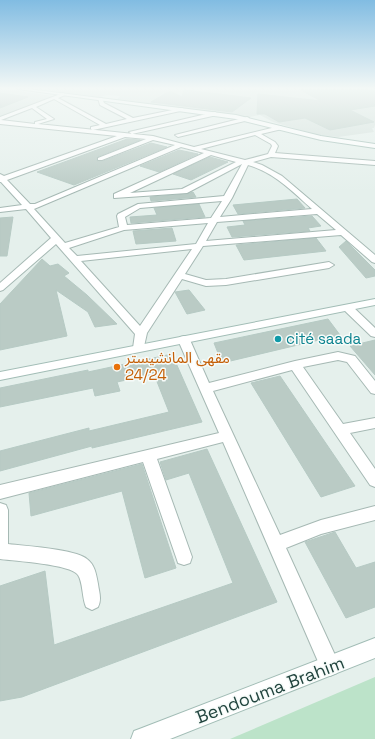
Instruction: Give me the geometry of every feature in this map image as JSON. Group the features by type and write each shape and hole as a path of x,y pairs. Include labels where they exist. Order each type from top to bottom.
{"street":[{"path":"23,123 153,138 244,162 273,172 319,210 375,260"},
{"path":"100,123 104,126"},
{"path":"80,130 116,123"},
{"path":"141,333 1,178 122,135 173,123"},
{"path":"178,135 231,123"},
{"path":"261,123 321,138 375,146"},
{"path":"194,148 280,128"},
{"path":"256,134 273,143 275,146 272,155"},
{"path":"100,159 153,138"},
{"path":"0,210 36,206 181,145"},
{"path":"210,153 118,196 184,191 244,162 272,155 375,163"},
{"path":"139,348 141,333 180,276 215,220 228,198 244,162"},
{"path":"124,228 121,216 138,206 228,198"},
{"path":"63,247 124,228 319,210"},
{"path":"74,259 199,245 343,232"},
{"path":"0,288 56,239"},
{"path":"180,276 206,283 226,282 329,265"},
{"path":"0,376 375,302"},
{"path":"348,308 375,334"},
{"path":"184,340 330,666"},
{"path":"206,388 295,365 338,356 351,359 375,390"},
{"path":"295,365 375,481"},
{"path":"340,430 375,423"},
{"path":"0,492 227,436"},
{"path":"148,455 184,557"},
{"path":"0,510 0,551 52,557 80,564 87,572 92,601"},
{"path":"276,544 321,527 375,513"},
{"name":"Bendouma Brahim","path":"142,739 375,648"}],"shaded area":[{"path":"278,123 375,123 374,128 372,128 374,132 338,137 314,134"}],"green space":[{"path":"375,677 375,739 230,739"}],"building":[{"path":"316,123 366,123 330,130"},
{"path":"127,139 140,140 97,157 97,161 103,161 151,143 167,147 74,185 37,172"},
{"path":"179,150 198,154 159,172 140,166"},
{"path":"210,157 228,162 191,180 173,174"},
{"path":"193,192 196,197 151,201 150,197 187,194"},
{"path":"297,199 305,208 238,214 233,205"},
{"path":"199,204 205,217 131,223 130,217 157,215 154,208"},
{"path":"312,216 321,226 308,228 310,231 232,237 227,227 245,225 243,221"},
{"path":"13,217 7,256 0,256 0,218"},
{"path":"172,228 176,241 136,244 133,231"},
{"path":"316,238 326,251 244,260 236,245"},
{"path":"346,241 375,270 375,276 366,278 339,247"},
{"path":"42,259 50,266 58,264 69,273 64,276 87,295 117,324 95,327 88,312 56,290 67,336 0,350 0,304"},
{"path":"189,290 205,310 187,314 175,292"},
{"name":"cité saada","path":"328,319 340,335 222,363 214,343"},
{"path":"375,340 375,375 350,346"},
{"path":"172,354 202,422 92,448 92,446 0,471 0,451 89,428 89,431 169,412 154,374 117,382 120,391 95,396 93,388 0,407 0,388 88,370 88,372"},
{"path":"280,376 355,486 321,497 251,383"},
{"path":"207,449 277,602 22,697 0,701 0,586 45,571 54,645 233,583 189,473 166,480 160,462"},
{"path":"142,464 176,568 145,578 122,491 31,516 29,493"},
{"path":"335,532 356,568 375,562 375,607 346,618 305,542"}],"place":[{"name":"cité saada","path":"278,339"},
{"name":"مقهى المانشيستر 24/24","path":"117,367"}]}
